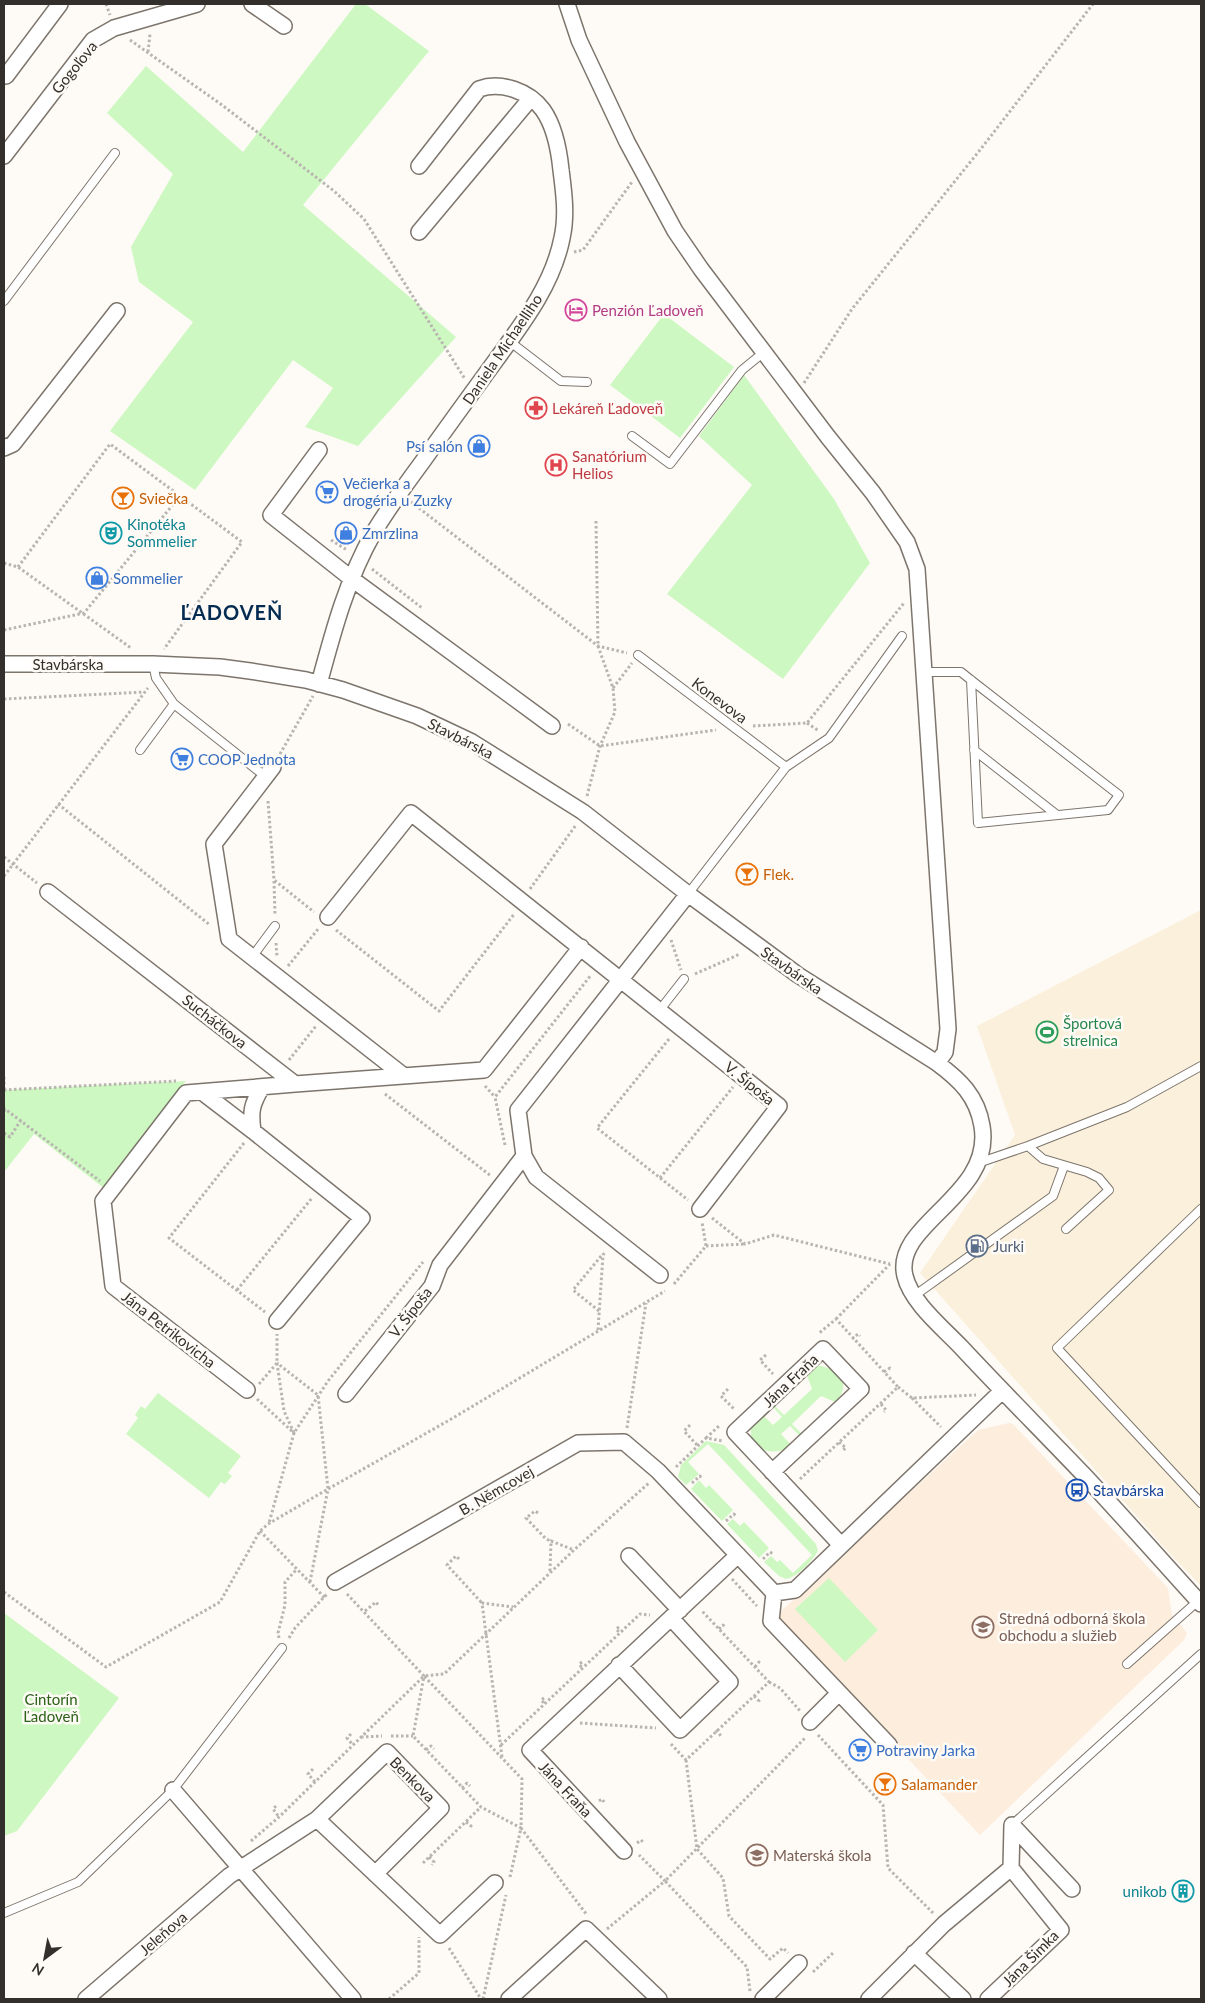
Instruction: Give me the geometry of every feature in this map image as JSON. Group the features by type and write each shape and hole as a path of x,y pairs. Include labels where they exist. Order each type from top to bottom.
{"street":[{"path":"4,74 6,76 60,4"},
{"name":"Gogoľova","path":"4,156 93,40 114,28 197,4"},
{"path":"252,4 284,26"},
{"path":"568,4 579,40 628,142 675,230 701,270 873,493 907,542 917,570 948,1029 945,1052 937,1063"},
{"name":"Daniela Michaelliho","path":"319,684 334,629 368,542 400,493 509,341 542,290 558,255 564,223 565,205 560,153 546,114 531,98 500,86 489,85 479,89 419,166"},
{"path":"419,232 531,98"},
{"path":"4,448 13,444 117,311"},
{"path":"319,450 271,515 352,579 552,726"},
{"name":"Stavbárska","path":"4,664 155,671 220,667 279,675 363,696 445,728 498,757 583,812 688,894 798,975 937,1063 963,1084 976,1105 983,1135 983,1149 978,1163 965,1183 907,1249 904,1270 909,1288 914,1296 1002,1391 1084,1475 1200,1603"},
{"path":"269,772 214,844 228,939 252,957 284,972 324,1014 404,1076"},
{"path":"326,919 411,813 581,947 619,980"},
{"name":"Sucháčkova","path":"48,892 295,1084"},
{"path":"660,1275 536,1177 524,1156 518,1110 688,894"},
{"path":"295,1084 484,1070 581,947"},
{"name":"V. Šípoša","path":"619,980 779,1106 700,1209"},
{"name":"Jána Petrikovicha","path":"249,1392 113,1286 103,1201 186,1093 295,1084"},
{"path":"253,1131 250,1113 262,1087"},
{"path":"202,1092 362,1218 277,1322"},
{"name":"V. Šípoša","path":"346,1394 432,1286 440,1265 524,1156"},
{"name":"Jána Fraňa","path":"772,1472 861,1389 823,1349 735,1432 772,1472 841,1545"},
{"path":"774,1593 795,1590 1002,1391"},
{"path":"624,1442 664,1472 774,1593 771,1621 838,1694 889,1745"},
{"name":"B. Němcovej","path":"335,1582 578,1443 624,1442"},
{"name":"Jána Fraňa","path":"624,1851 530,1750 738,1554"},
{"path":"619,1666 680,1730 730,1682 629,1556"},
{"path":"811,1726 838,1694"},
{"name":"Benkova","path":"236,1863 317,1819 387,1752 441,1808 375,1874"},
{"path":"172,1790 353,1999"},
{"path":"317,1819 440,1935 502,1884"},
{"path":"869,1999 944,1924 1011,1868 1012,1825"},
{"path":"1012,1825 1072,1889"},
{"name":"Jeleňova","path":"86,1999 236,1863"},
{"name":"Jána Šimka","path":"988,1999 1061,1930 1011,1868"},
{"path":"509,1999 586,1929 659,1999"},
{"path":"914,1953 962,1999"},
{"path":"763,1999 799,1963"}],"lane":[{"path":"4,301 115,153"},
{"path":"509,341 561,381 587,382"},
{"path":"632,436 670,464 742,370 764,352"},
{"path":"688,894 786,767 830,738 902,636"},
{"name":"Konevova","path":"638,655 786,767"},
{"path":"155,671 174,704 269,772"},
{"path":"925,672 961,672 1119,794 1108,810 978,823 971,680"},
{"path":"140,750 174,704"},
{"path":"974,750 1057,815"},
{"path":"252,957 275,926"},
{"path":"659,1011 684,979"},
{"path":"978,1163 1028,1146 1127,1107 1201,1066"},
{"path":"1028,1146 1043,1160 1087,1172 1099,1178 1109,1190 1066,1229"},
{"path":"914,1296 1053,1196 1064,1166"},
{"path":"1201,1209 1057,1348 1201,1503"},
{"path":"1127,1664 1200,1603"},
{"path":"4,1913 78,1882 172,1790 282,1648"},
{"path":"1012,1825 1201,1654"}],"path":[{"path":"106,4 114,28 222,106 334,191 364,219 473,392"},
{"path":"794,391 805,382 852,309 980,150 1092,4"},
{"path":"558,255 583,250 636,177"},
{"path":"4,876 145,692 155,671 242,542 110,444 18,567"},
{"path":"400,493 598,646 638,655 614,688"},
{"path":"4,630 84,612 180,496"},
{"path":"274,880 326,919 439,1011 518,909 576,826 583,812 600,746 615,712 614,688 598,646 596,520"},
{"path":"4,563 18,567 84,612 155,671"},
{"path":"600,746 735,728 808,723 905,602"},
{"path":"284,972 275,926 269,772 319,684"},
{"path":"4,699 145,692"},
{"path":"58,804 228,939"},
{"path":"568,820 576,826"},
{"path":"4,857 48,892"},
{"path":"284,972 326,919"},
{"path":"666,923 684,979 740,954"},
{"path":"505,1146 495,1097 600,963"},
{"path":"280,1072 324,1014"},
{"path":"679,1026 597,1128 745,1244"},
{"path":"4,1076 4,1090 176,1081"},
{"path":"660,1178 741,1076"},
{"path":"380,1090 491,1176"},
{"path":"4,1111 5,1109 21,1120 111,1190"},
{"path":"4,1133 10,1137 21,1120"},
{"path":"253,1131 169,1238 277,1322 277,1363 284,1411 294,1433"},
{"path":"485,1184 496,1170"},
{"path":"237,1290 322,1185"},
{"path":"700,1209 706,1246"},
{"path":"4,1592 106,1667 220,1602 260,1531 268,1524 453,1418 672,1287 706,1246 745,1244 774,1235 891,1264 836,1319 815,1336"},
{"path":"599,1311 572,1289 615,1239"},
{"path":"598,1330 603,1255"},
{"path":"268,1524 294,1433 318,1395 425,1260"},
{"path":"624,1442 646,1302"},
{"path":"836,1319 852,1339 898,1387 912,1398 945,1431"},
{"path":"852,1339 858,1334 860,1336"},
{"path":"766,1355 760,1360 773,1374"},
{"path":"277,1363 249,1392 294,1433"},
{"path":"277,1363 318,1395 328,1489 310,1582"},
{"path":"767,1380 780,1368"},
{"path":"884,1372 890,1368 892,1370"},
{"path":"796,1482 898,1387"},
{"path":"728,1389 721,1396 735,1410"},
{"path":"912,1398 982,1395 976,1401"},
{"path":"729,1416 742,1404"},
{"path":"881,1404 886,1410 884,1412"},
{"path":"236,1863 279,1817 424,1676 444,1674 574,1550 655,1478 698,1446 724,1421"},
{"path":"690,1425 684,1431 698,1446"},
{"path":"706,1438 725,1442"},
{"path":"839,1442 846,1448 843,1450"},
{"path":"686,1489 700,1476 702,1478"},
{"path":"538,1513 535,1511 526,1518 546,1539 574,1550"},
{"path":"722,1524 734,1514 736,1516"},
{"path":"260,1531 325,1598"},
{"path":"550,1572 551,1541"},
{"path":"759,1563 770,1552 773,1554"},
{"path":"459,1559 456,1556 447,1565 482,1603 502,1757"},
{"path":"282,1648 278,1634 285,1605 285,1582 298,1569"},
{"path":"282,1648 295,1628 325,1598 335,1582 365,1611 502,1757 522,1779 521,1828 502,1884"},
{"path":"365,1611 376,1602 378,1605"},
{"path":"482,1603 514,1607"},
{"path":"501,1745 640,1614 675,1614"},
{"path":"719,1629 723,1625 725,1627"},
{"path":"619,1627 616,1629 620,1633"},
{"path":"582,1662 579,1664 582,1669"},
{"path":"755,1667 759,1662 761,1664"},
{"path":"424,1676 413,1736 481,1807 521,1828 590,1919"},
{"path":"768,1682 780,1688 811,1726 883,1805 888,1868 944,1924"},
{"path":"754,1696 759,1701 757,1703"},
{"path":"544,1698 541,1700 545,1704"},
{"path":"751,1999 746,1968 665,1881 811,1726"},
{"path":"716,1730 721,1736 719,1738"},
{"path":"351,1734 347,1738 353,1745"},
{"path":"426,1750 431,1746 434,1748"},
{"path":"686,1760 697,1849 723,1878 729,1916 770,1959 783,1948 810,1974 833,1953"},
{"path":"312,1769 308,1774 315,1782"},
{"path":"462,1788 467,1783 470,1786"},
{"path":"276,1806 273,1809 279,1817"},
{"path":"423,1863 481,1807"},
{"path":"466,1822 471,1826 469,1828"},
{"path":"429,1857 434,1862 432,1865"},
{"path":"482,1999 506,1895"},
{"path":"389,1999 418,1973 420,1916"},
{"path":"440,1935 482,1999"}],"shaded area":[{"path":"1201,910 1201,1586 1172,1556 920,1273 1015,1135 977,1026"},
{"name":"Stredná odborná škola obchodu a služieb","path":"1009,1423 1013,1424 1168,1588 1172,1615 1187,1633 1184,1640 980,1835 778,1621 778,1614 978,1430"}],"green space":[{"path":"356,4 365,4 429,51 303,205 456,337 358,446 305,427 333,388 293,360 195,490 110,431 193,322 139,282 131,247 173,174 107,113 146,66 243,152"},
{"path":"664,314 734,367 680,438 610,385"},
{"path":"744,375 834,499 870,563 783,679 667,594 752,485 699,436"},
{"path":"186,1081 105,1189 34,1134 4,1172 4,1090"},
{"path":"819,1366 833,1370 842,1379 843,1390 840,1396 835,1402 821,1396 792,1424 803,1435 801,1437 790,1426 781,1434 792,1446 779,1451 759,1448 752,1438 751,1427 753,1423 762,1414 773,1425 782,1417 771,1405 773,1404 784,1415 812,1389 806,1373 811,1368"},
{"path":"158,1393 241,1456 228,1473 232,1476 225,1484 221,1482 209,1498 126,1434 138,1418 135,1415 141,1406 145,1409"},
{"path":"706,1441 724,1445 816,1544 818,1551 796,1575 786,1579 779,1576 764,1562 771,1556 777,1562 780,1560 793,1573 812,1555 708,1444 688,1462 699,1474 686,1485 678,1477 681,1465"},
{"path":"699,1480 706,1488 709,1485 733,1510 722,1521 691,1489"},
{"path":"733,1519 740,1526 744,1522 769,1548 759,1558 727,1524"},
{"path":"829,1578 878,1630 845,1662 795,1609"},
{"name":"Cintorín Ľadoveň","path":"4,1613 119,1698 17,1831 4,1836"}],"place":[{"name":"Penzión Ľadoveň","path":"576,310"},
{"name":"Lekáreň Ľadoveň","path":"536,408"},
{"name":"Psí salón","path":"479,446"},
{"name":"Sanatórium Helios","path":"556,465"},
{"name":"Večierka a drogéria u Zuzky","path":"327,492"},
{"name":"Sviečka","path":"123,498"},
{"name":"Kinotéka Sommelier","path":"111,533"},
{"name":"Zmrzlina","path":"346,533"},
{"name":"Sommelier","path":"97,578"},
{"name":"COOP Jednota","path":"182,759"},
{"name":"Flek.","path":"747,874"},
{"name":"Športová strelnica","path":"1047,1032"},
{"name":"Jurki","path":"977,1246"},
{"name":"Stavbárska","path":"1077,1490"},
{"name":"Stredná odborná škola obchodu a služieb","path":"983,1627"},
{"name":"Potraviny Jarka","path":"860,1750"},
{"name":"Salamander","path":"885,1784"},
{"name":"Materská škola","path":"757,1855"},
{"name":"unikob","path":"1183,1891"}],"district":[{"name":"ĽADOVEŇ","path":"232,612"}]}
